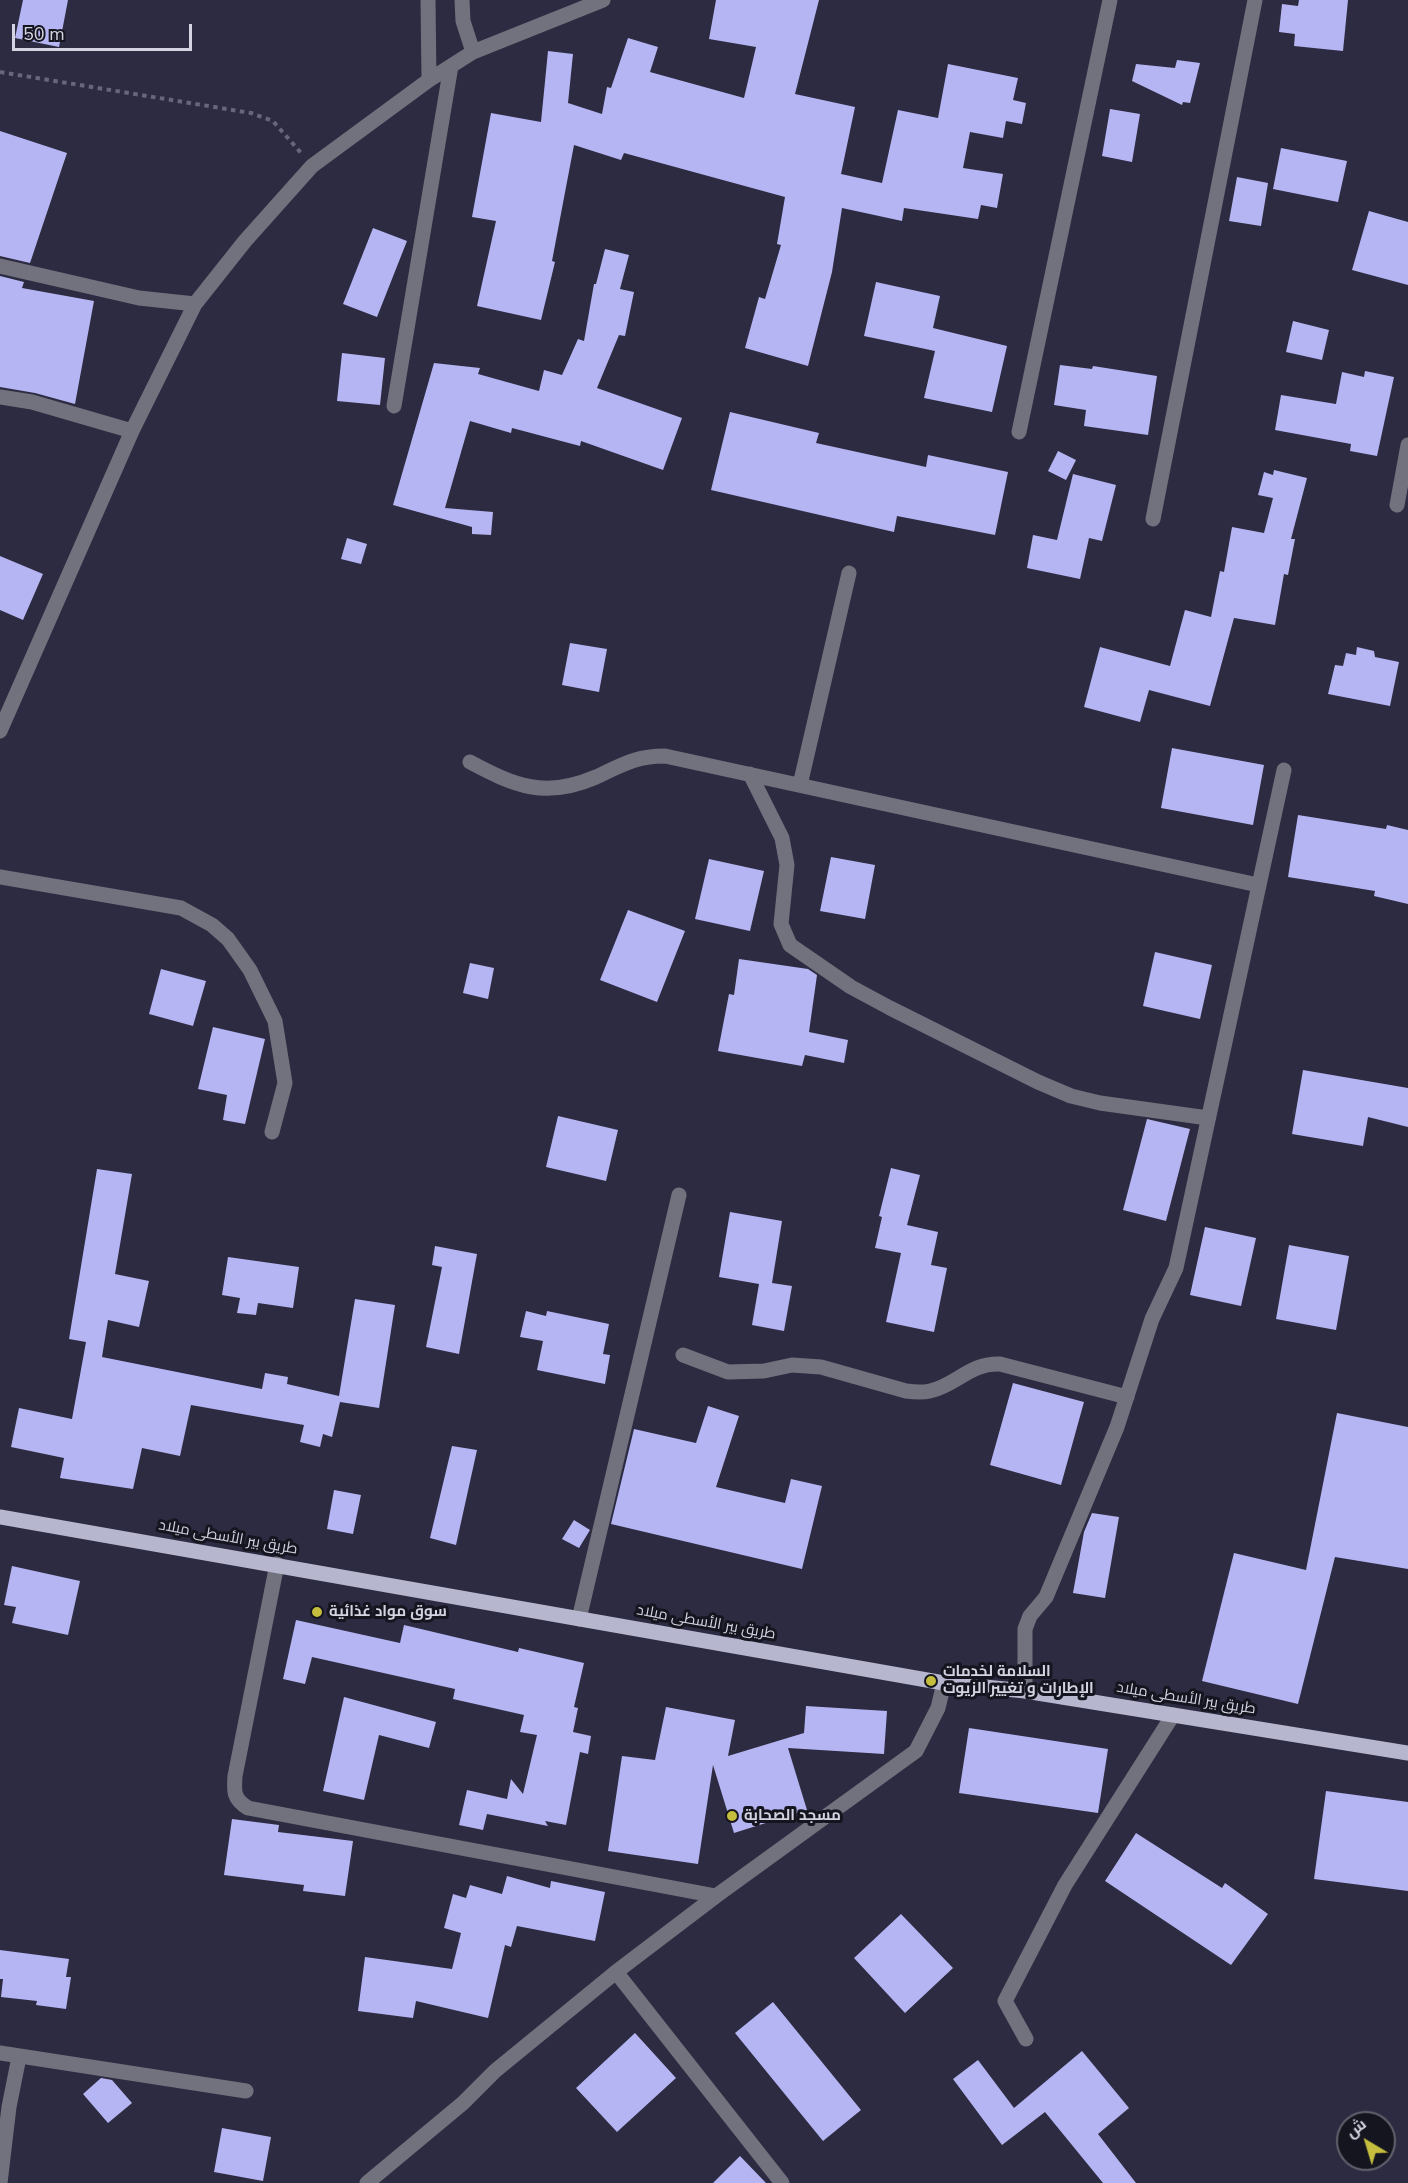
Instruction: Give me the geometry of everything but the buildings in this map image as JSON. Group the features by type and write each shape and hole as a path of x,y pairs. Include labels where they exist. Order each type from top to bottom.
{"main road":[{"name":"طريق بير الأسطى ميلاد","path":"0,1517 278,1564 944,1683 1025,1691 1408,1753"}],"street":[{"path":"428,0 429,80"},
{"path":"462,0 463,21 473,52"},
{"path":"0,731 132,431 195,304 245,241 312,166 429,80 473,52 603,0"},
{"path":"1019,432 1110,0"},
{"path":"1153,519 1255,0"},
{"path":"394,406 451,66"},
{"path":"0,266 139,298 195,304"},
{"path":"0,397 32,402 132,431"},
{"path":"1397,505 1408,445"},
{"path":"800,785 849,573"},
{"path":"470,762 505,781 526,788 546,789 593,778 641,756 665,756 1258,885"},
{"path":"1025,1691 1025,1629 1030,1616 1046,1597 1127,1396 1152,1319 1176,1268 1284,770"},
{"path":"750,774 782,838 787,865 781,924 790,945 851,987 1060,1091 1100,1103 1208,1119"},
{"path":"0,877 180,908 212,925 228,939 250,970 275,1021 285,1083 272,1132"},
{"path":"579,1618 679,1195"},
{"path":"683,1355 728,1372 764,1371 806,1365 906,1391 922,1392 932,1391 972,1368 987,1363 1000,1364 1127,1396"},
{"path":"278,1564 235,1776 233,1793 239,1803 248,1808 716,1896"},
{"path":"372,2182 464,2103 495,2071 616,1972 716,1896 916,1751 938,1708 944,1683"},
{"path":"1026,2039 1005,2001 1065,1885 1173,1715"},
{"path":"616,1972 782,2183"},
{"path":"0,2053 246,2091"},
{"path":"0,2183 9,2107 20,2056"}],"path":[{"path":"0,72 251,113 273,122 312,166"}],"place":[{"name":"سوق مواد غذائية","path":"317,1612"},
{"name":"السلامة لخدمات الإطارات و تغيير الزيوت","path":"931,1681"},
{"name":"مسجد الصحابة","path":"732,1816"}]}
